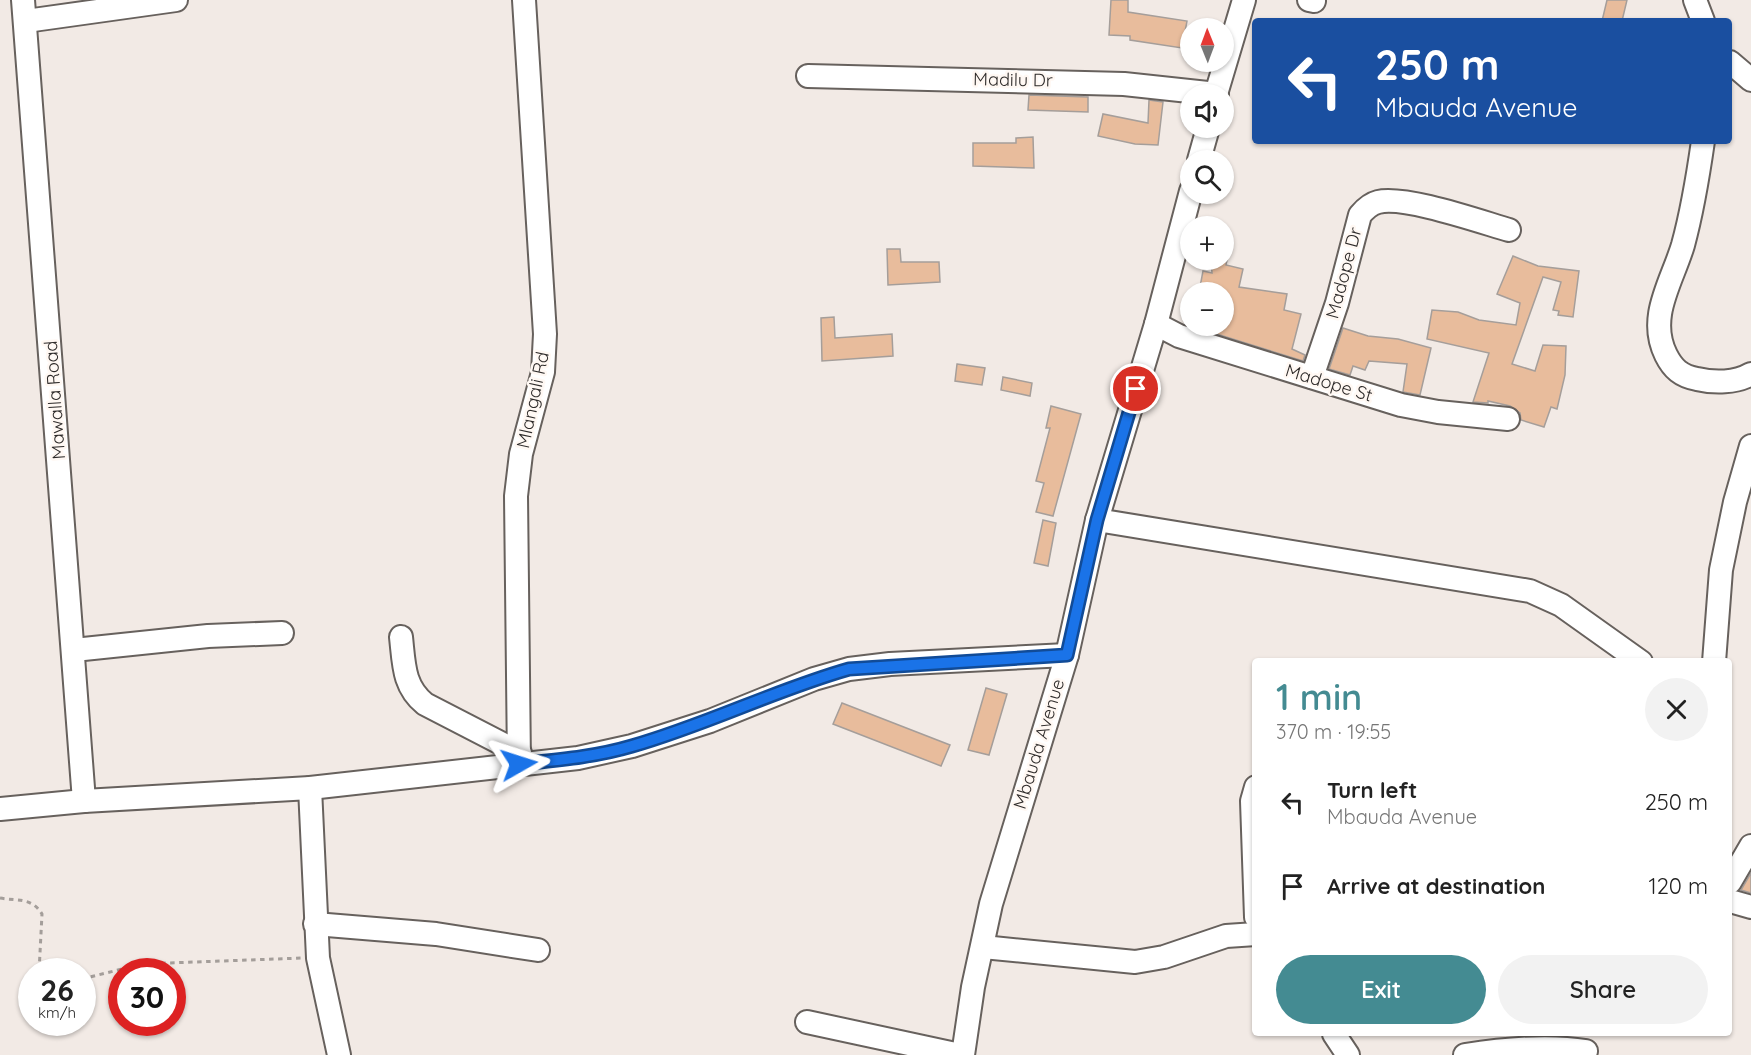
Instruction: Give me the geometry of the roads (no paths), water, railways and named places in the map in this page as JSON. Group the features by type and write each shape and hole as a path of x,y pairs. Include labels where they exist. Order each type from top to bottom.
{"street":[{"path":"24,10 176,0"},
{"name":"Mlangali Rd","path":"519,758 516,496 522,454 543,372 545,334 524,0"},
{"path":"1219,84 1244,0"},
{"path":"1695,0 1702,18"},
{"name":"Mawalla Road","path":"24,10 84,801"},
{"path":"1732,64 1751,80"},
{"name":"Madilu Dr","path":"808,76 1125,84 1180,90"},
{"path":"1702,144 1683,245 1661,306 1658,328 1660,344 1672,368 1688,378 1708,382 1732,380 1751,374"},
{"name":"Madope Dr","path":"1312,378 1337,303 1360,215 1367,207 1380,201 1416,205 1509,230"},
{"name":"Mbauda Avenue","path":"961,1055 991,904 1067,655 1097,520 1156,324 1188,204"},
{"name":"Madope St","path":"1156,324 1179,336 1419,409 1508,418"},
{"path":"1714,658 1721,570 1737,492 1751,446"},
{"path":"1097,520 1530,591 1561,605 1635,658"},
{"path":"74,650 208,636 282,633"},
{"path":"401,637 406,680 416,696 425,704 519,758"},
{"path":"0,809 84,801 310,788 519,758 578,758 632,746 710,721 814,679 849,669 1067,655"},
{"path":"310,788 318,958 339,1055"},
{"path":"1732,879 1751,846"},
{"path":"1732,902 1751,907"},
{"path":"315,924 436,934 538,950"},
{"path":"983,947 1135,962 1164,957 1226,936 1252,934"},
{"path":"807,1022 961,1055"},
{"path":"1335,1036 1347,1055"},
{"path":"1465,1055 1531,1049 1568,1048 1586,1051"}]}
